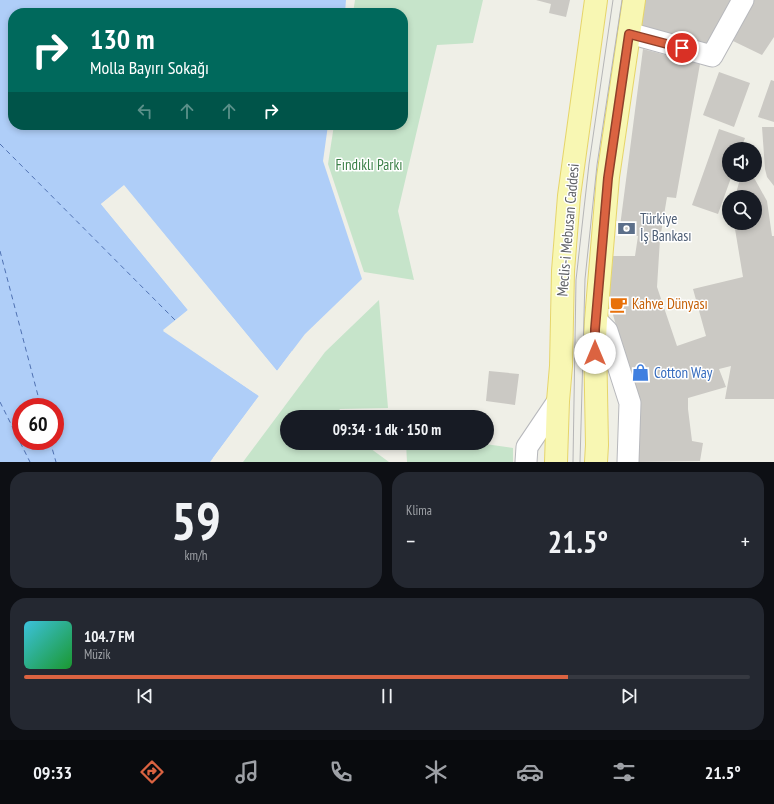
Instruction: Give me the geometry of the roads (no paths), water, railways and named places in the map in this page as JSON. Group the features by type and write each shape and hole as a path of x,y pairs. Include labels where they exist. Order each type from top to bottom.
{"main road":[{"name":"Meclis-i Mebusan Caddesi","path":"556,462 561,366 563,271 569,196 596,0"},
{"path":"596,462 596,320 608,178 634,0"}],"street":[{"path":"629,34 712,56 743,0"},
{"path":"596,320 607,331 630,404 628,462"},
{"path":"526,462 527,447 558,401"}],"water":[{"path":"0,0 346,0 345,8 8,8 8,130 327,130 323,161 362,279 305,334 277,371 124,186 101,204 188,310 163,331 259,396 210,462 0,462"}],"tram line":[{"path":"573,462 576,280 589,164 613,0"},
{"path":"580,462 585,279 597,165 622,0"}],"place":[{"name":"Türkiye İş Bankası","path":"627,228"},
{"name":"Kahve Dünyası","path":"619,304"},
{"name":"Cotton Way","path":"641,373"}],"park label":[{"name":"Fındıklı Parkı","path":"369,165"}]}
